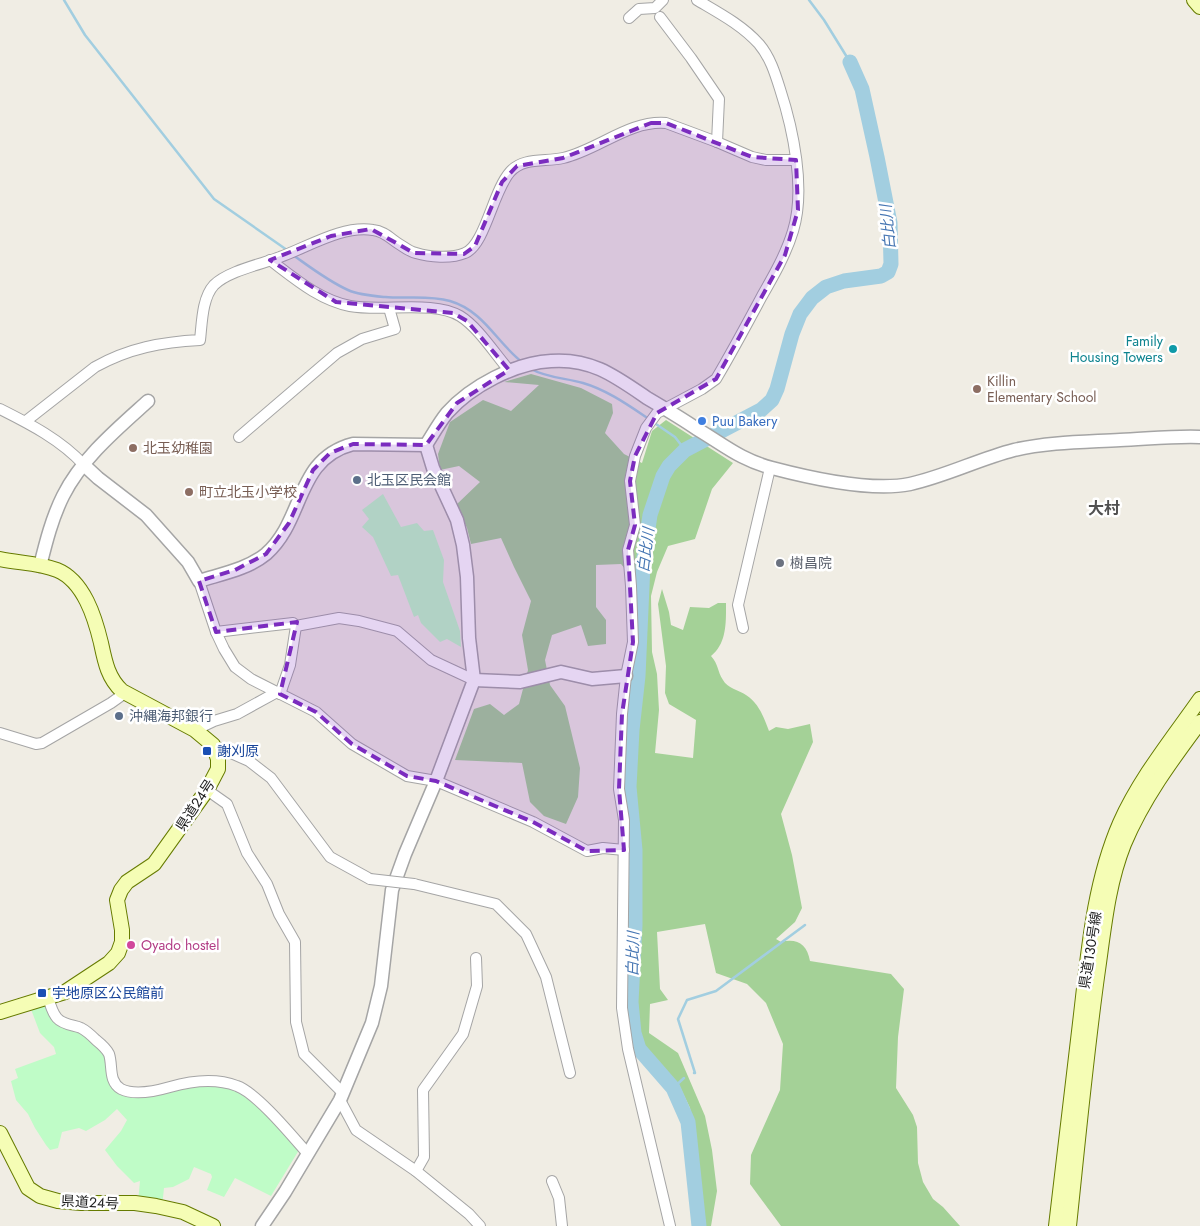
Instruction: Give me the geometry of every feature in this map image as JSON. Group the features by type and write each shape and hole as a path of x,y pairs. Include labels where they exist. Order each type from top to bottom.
{"main road":[{"path":"1194,0 1200,7"},
{"path":"0,559 57,570 72,580 92,614 108,672 117,686 125,693 195,730 213,745"},
{"name":"県道130号線","path":"1056,1226 1084,986 1093,920 1102,880 1117,832 1131,802 1146,775 1200,699"},
{"name":"県道130号線","path":"1069,1226 1096,987 1105,922 1115,870 1124,844 1156,783 1200,722"},
{"name":"県道24号","path":"0,1012 65,992 109,963 118,953 122,942 122,930 117,900 121,890 127,882 154,864 207,790 218,769 218,759 213,745"},
{"name":"県道24号","path":"0,1133 28,1188 40,1196 66,1202 135,1203 156,1206 183,1212 213,1226"}],"street":[{"path":"629,18 639,8 655,8 663,0"},
{"path":"670,1226 628,1049 622,1008 624,820 619,789 622,714 626,676 633,642 628,550 635,525 630,481 635,456 646,428 661,411 716,380 784,255 794,230 798,210 795,142 790,119 768,56 759,44 734,22 697,0"},
{"path":"660,17 719,99 716,142"},
{"path":"26,421 95,367 107,360 145,346 167,342 200,340 206,303 209,292 214,285 231,275 331,236 371,229 382,232 414,253 438,256 464,254 475,246 502,182 517,166 527,162 563,158 586,150 633,128 651,123 666,123 752,157 766,160 796,160"},
{"path":"270,260 309,288 336,302 358,307 433,308 453,312 467,321 511,369"},
{"path":"239,437 338,353 362,339 395,329 389,308"},
{"path":"262,1226 286,1192 341,1097 372,1023 379,995 392,890 404,854 436,781 474,680 469,638 467,577 463,545 457,520 432,468 426,445 447,414 457,403 511,369 533,363 575,361 612,374 661,411 699,430 740,457 770,468 840,483 874,486 907,484 939,476 992,456 1016,450 1057,444 1200,437"},
{"path":"40,566 58,508 72,479 101,445 148,401"},
{"path":"0,409 26,421 74,454 98,478 146,514 188,562 199,581 216,632 235,667 252,679 316,712 352,744 407,776 436,781 532,822 587,851 603,848 624,850"},
{"path":"199,581 235,570 256,561 266,554 289,523 313,470 330,453 353,444 426,445"},
{"path":"744,628 738,605 770,468"},
{"path":"216,632 293,623 296,626 339,618 359,620 397,631 432,660 474,680 520,682 561,672 592,679 626,676"},
{"path":"195,730 214,721 237,714 279,693 290,665 296,626"},
{"path":"0,733 36,744 42,744 125,693"},
{"path":"213,745 248,762 271,778 330,857 370,879 414,884 496,904 526,934 546,977 570,1073"},
{"path":"207,790 227,804 247,853 268,884 280,914 295,942 296,1022 304,1054 341,1097 356,1130 416,1171 469,1214 480,1226"},
{"path":"416,1171 424,1157 423,1090 463,1034 477,986 476,958"},
{"path":"48,997 56,1017 82,1028 106,1049 111,1063 112,1076 121,1089 145,1092 161,1090 185,1082 202,1081 236,1086 245,1090 282,1125 308,1154"},
{"path":"552,1181 560,1198 562,1226"}],"highlighted area":[{"path":"651,123 666,123 752,157 796,160 798,210 785,255 716,379 657,413 635,456 630,481 635,525 628,550 633,642 622,714 619,789 624,850 587,851 533,822 436,781 407,776 352,744 316,712 280,694 297,622 216,632 199,581 235,570 266,554 289,523 313,470 330,453 353,444 426,445 457,403 509,370 467,321 453,313 336,302 270,260 331,236 371,229 414,253 464,254 475,246 502,182 517,166 563,158"}],"green space":[{"path":"531,374 581,388 612,404 613,413 605,433 624,454 642,463 652,431 666,420 733,463 712,489 695,539 668,546 657,572 651,596 652,652 657,674 659,710 655,753 693,758 696,720 669,704 665,693 666,666 658,604 662,589 671,625 683,630 690,607 709,608 718,603 726,603 723,639 711,656 723,680 727,685 751,698 760,711 769,731 776,727 788,729 810,724 813,742 781,814 792,855 802,908 795,922 776,939 781,942 796,942 804,946 810,961 891,974 904,989 898,1037 896,1088 913,1115 917,1127 918,1163 923,1182 933,1199 960,1226 781,1226 750,1184 751,1155 780,1090 783,1044 766,1003 747,984 716,973 705,924 657,932 660,989 668,1000 650,1004 649,1033 678,1053 705,1116 712,1150 717,1191 711,1226 706,1226 690,1108 679,1085 636,1048 630,1027 627,990 631,864 625,777 638,623 637,583 621,564 596,565 596,607 606,620 606,644 588,646 581,625 552,635 545,660 550,685 565,706 580,768 578,797 566,824 544,816 530,802 522,763 455,760 474,709 490,704 504,715 519,704 528,670 522,635 531,601 501,538 471,544 467,528 456,505 480,482 459,466 440,470 438,454 450,422 483,400 511,411 539,385 504,382"},
{"path":"383,494 401,527 417,523 424,531 433,530 444,560 443,582 460,631 461,647 447,639 440,642 421,623 418,615 414,617 398,575 391,576 373,537 362,527 369,519 362,510"},
{"path":"48,997 55,1015 102,1046 112,1073 123,1090 191,1082 234,1089 257,1106 299,1150 271,1196 235,1178 224,1197 207,1190 212,1177 211,1174 194,1167 189,1179 173,1187 164,1188 162,1207 138,1202 140,1181 134,1183 117,1166 105,1150 121,1131 127,1120 117,1109 105,1120 86,1131 79,1128 62,1132 58,1148 50,1150 28,1114 16,1100 11,1081 18,1078 15,1069 56,1054 54,1047 40,1033 29,1004"}],"waterway":[{"path":"64,0 85,35 214,199 287,250"},
{"name":"白比川","path":"809,0 850,62"},
{"name":"白比川","path":"699,1226 688,1122 673,1088 639,1049 634,1033 631,1002 635,925 635,850 629,787 632,730 638,676 643,564 650,515 663,476 669,466 685,450 761,410 772,400 777,389 792,334 800,314 812,298 826,287 844,281 881,276 888,272 891,264 890,223 862,89 850,62"},
{"path":"293,255 319,274 357,293 385,297 434,298 450,301 462,306 481,320 522,362"},
{"path":"531,369 543,374 583,383 600,390 617,398 649,419"},
{"path":"653,422 675,437 685,450"},
{"path":"694,1073 678,1019 687,1000 716,991 805,925"},
{"path":"673,1088 684,1078"}],"place":[{"name":"Family Housing Towers","path":"1173,349"},
{"name":"Killin Elementary School","path":"977,389"},
{"name":"Puu Bakery","path":"702,421"},
{"name":"北玉幼稚園","path":"133,448"},
{"name":"北玉区民会館","path":"357,480"},
{"name":"町立北玉小学校","path":"189,492"},
{"name":"樹昌院","path":"780,563"},
{"name":"沖縄海邦銀行","path":"119,716"},
{"name":"謝刈原","path":"207,751"},
{"name":"Oyado hostel","path":"131,945"},
{"name":"宇地原区公民館前","path":"42,993"}],"district":[{"name":"大村","path":"1104,508"}]}
